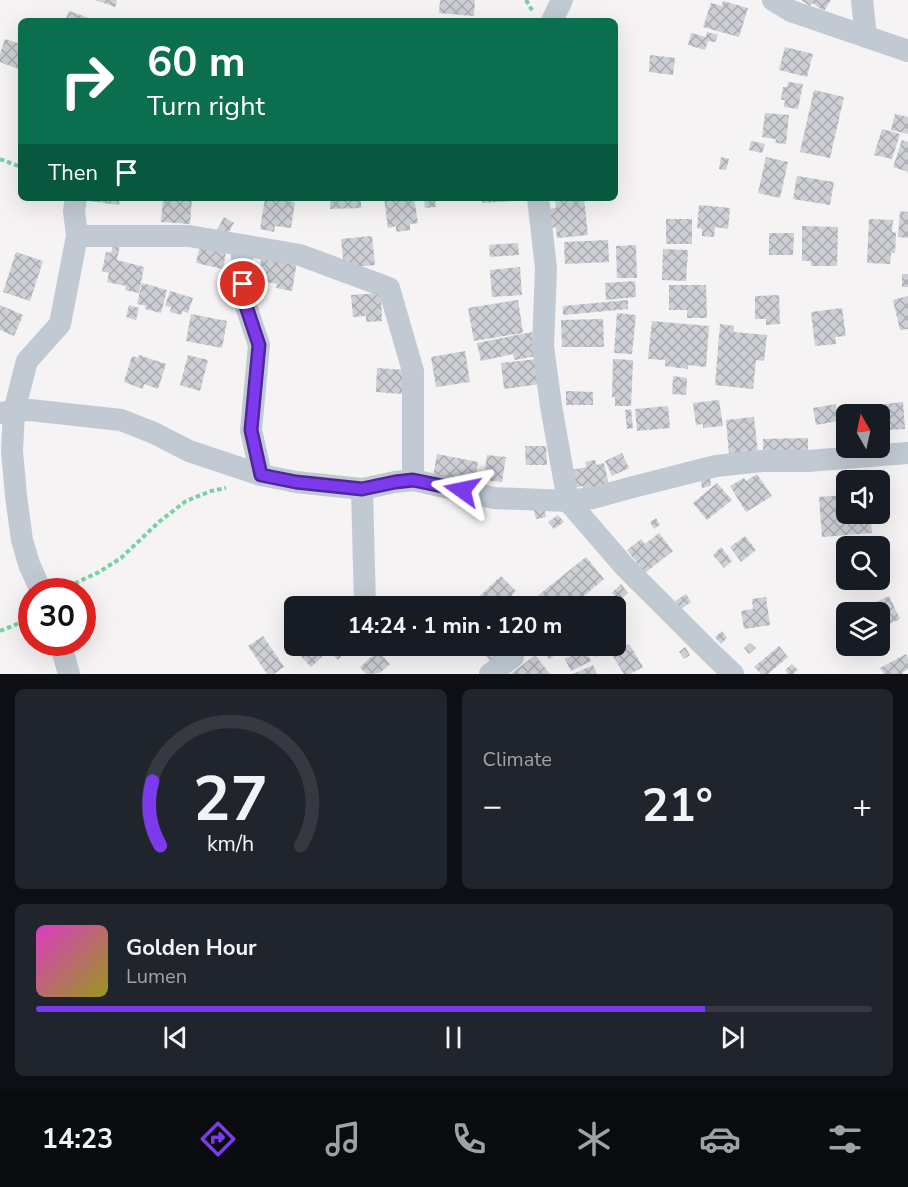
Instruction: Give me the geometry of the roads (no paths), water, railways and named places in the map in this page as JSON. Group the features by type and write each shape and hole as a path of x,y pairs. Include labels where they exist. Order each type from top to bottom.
{"street":[{"path":"553,18 562,0"},
{"path":"773,0 791,11 908,51"},
{"path":"862,0 866,37"},
{"path":"36,578 22,540 7,412 27,361 60,324 77,236 74,212 76,201"},
{"path":"537,201 546,268 543,346 568,501 625,567 734,674"},
{"path":"77,236 189,236 300,255 389,288 413,371 413,480"},
{"path":"241,245 245,303 259,345 251,430 261,475"},
{"path":"7,412 30,410 120,420 154,433 189,451 261,475 296,482 362,489 413,480 494,498 568,501 593,498 716,466 908,453"},
{"path":"362,489 365,596"},
{"path":"64,656 69,674"},
{"path":"490,674 513,657"}]}
